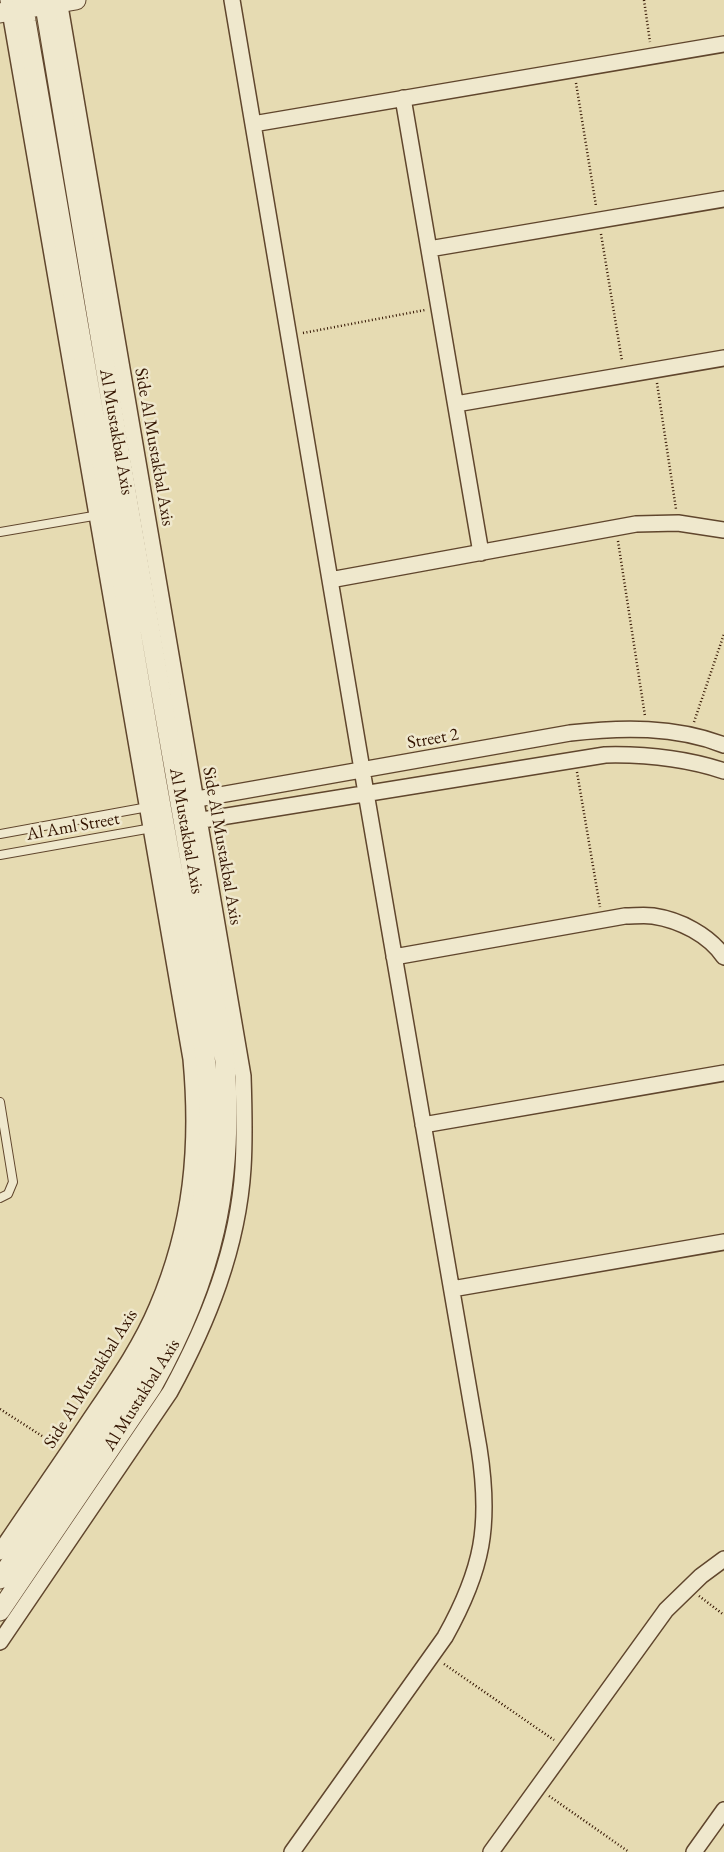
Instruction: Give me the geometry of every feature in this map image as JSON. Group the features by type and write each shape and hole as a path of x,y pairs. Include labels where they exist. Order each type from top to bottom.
{"street":[{"path":"232,0 484,1480 485,1513 482,1545 474,1577 461,1607 445,1636 292,1852"},
{"path":"13,6 56,2"},
{"name":"Al Mustakbal Axis","path":"0,1611 152,1387 170,1354 200,1284 211,1248 225,1174 228,1136 228,1098 225,1061 188,800 129,509 56,2"},
{"name":"Al Mustakbal Axis","path":"0,1579 141,1371 160,1336 189,1260 199,1221 209,1142 210,1101 207,1061 154,806 13,6"},
{"path":"253,124 724,44"},
{"path":"403,98 481,553"},
{"path":"429,249 724,199"},
{"path":"456,404 724,358"},
{"path":"330,580 643,524 678,523 724,530"},
{"name":"Street 2","path":"154,806 570,733 609,729 647,729 689,735 724,745"},
{"path":"158,827 605,754 645,754 668,757 724,770"},
{"name":"Side Al Mustakbal Axis","path":"0,1642 170,1392 200,1333 226,1262 236,1217 243,1170 245,1123 243,1076 191,822"},
{"name":"Side Al Mustakbal Axis","path":"0,1552 116,1382 138,1345 157,1307 172,1268 181,1235 191,1186 195,1143 195,1101 191,1059 158,827"},
{"path":"394,957 626,916 653,916 679,922 703,936 724,958"},
{"path":"423,1125 724,1073"},
{"path":"452,1289 724,1242"},
{"path":"491,1852 666,1610 688,1588 724,1559"},
{"path":"694,1852 724,1810"}],"lane":[{"path":"0,532 104,514"},
{"name":"Al Aml Street","path":"0,834 154,806"},
{"name":"Al Aml Street","path":"0,855 158,827"},
{"path":"0,1102 13,1182 8,1194 0,1198"}],"path":[{"path":"644,0 653,56"},
{"path":"288,336 439,307"},
{"path":"655,370 678,523"},
{"path":"616,528 647,729"},
{"path":"689,735 724,634"},
{"path":"574,758 603,920"},
{"path":"0,1409 68,1453"},
{"path":"688,1588 724,1615"},
{"path":"431,1655 566,1748"},
{"path":"537,1788 629,1852"}]}
